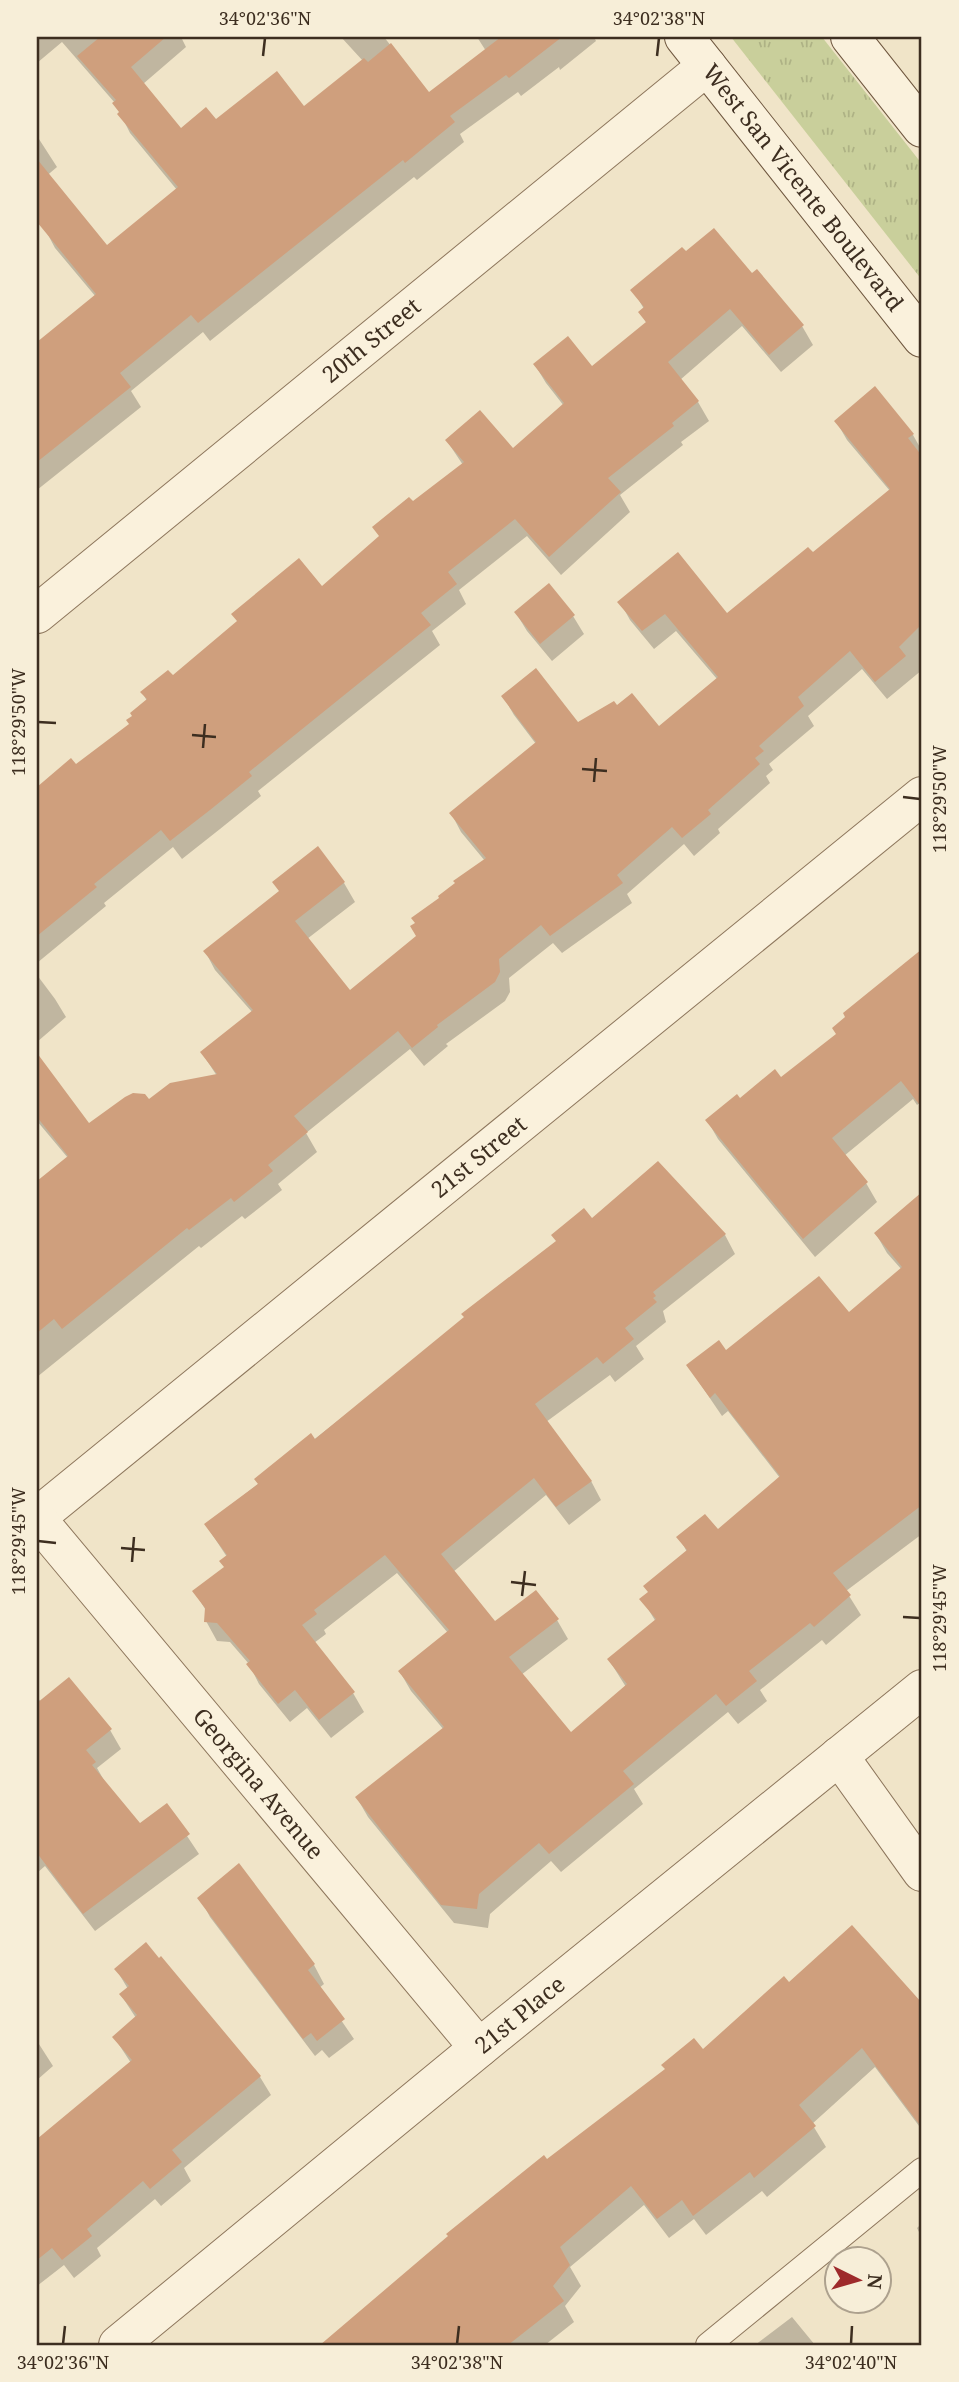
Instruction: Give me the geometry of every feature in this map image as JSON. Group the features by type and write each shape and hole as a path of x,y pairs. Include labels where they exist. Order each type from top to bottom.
{"street":[{"name":"West San Vicente Boulevard","path":"684,37 922,338"},
{"path":"850,37 922,128"},
{"name":"20th Street","path":"37,614 707,66"},
{"name":"21st Street","path":"37,1518 922,796"},
{"name":"Georgina Avenue","path":"37,1518 479,2048"},
{"name":"21st Place","path":"118,2345 922,1689"},
{"path":"839,1756 922,1872"}],"lane":[{"path":"708,2345 922,2170"}],"green space":[{"path":"731,37 822,37 922,164 922,280"}],"building":[{"path":"100,37 166,37 131,67 181,128 206,107 216,119 277,71 304,106 364,58 368,62 391,43 429,92 501,37 562,37 509,78 506,75 450,116 455,122 405,163 403,160 198,323 191,315 120,373 131,387 37,462 37,342 96,294 37,222 37,159 107,245 178,187 117,114 119,112 112,103 116,100 77,56"},
{"path":"714,228 752,273 757,269 804,325 769,355 730,309 668,362 699,401 672,423 674,426 608,478 621,492 549,557 515,519 448,572 457,584 421,613 431,625 249,772 252,776 210,810 170,841 161,830 94,884 97,887 37,936 37,787 71,758 76,764 129,724 126,720 132,716 130,713 147,699 140,692 168,670 173,675 237,621 231,614 299,558 322,586 379,536 372,527 409,497 413,501 464,462 445,440 480,410 513,448 564,403 533,364 568,336 592,366 646,322 638,312 644,307 630,290 682,247 686,251"},
{"path":"875,386 914,434 908,438 922,456 922,624 899,647 906,656 875,682 850,651 798,697 804,706 759,746 764,751 755,758 760,764 708,810 711,814 682,838 672,827 617,875 623,883 550,936 541,925 499,959 500,972 495,982 437,1025 438,1027 412,1048 398,1031 294,1116 308,1132 268,1165 273,1171 234,1202 231,1198 189,1230 187,1228 62,1329 54,1319 37,1333 37,1181 68,1156 37,1117 37,1053 89,1123 133,1093 145,1094 149,1099 170,1083 217,1074 200,1052 253,1010 203,951 279,891 272,882 318,846 345,882 295,921 350,990 416,936 410,926 415,923 411,918 439,898 438,896 455,883 453,881 486,858 449,813 536,742 501,696 536,668 578,722 614,701 617,705 632,693 659,726 718,677 665,614 642,631 617,602 678,552 727,613 808,547 813,552 890,489 834,421"},
{"path":"549,583 575,615 540,644 514,612"},
{"path":"922,949 922,1108 901,1081 832,1138 868,1182 803,1239 705,1120 737,1094 740,1098 775,1069 781,1077 836,1034 832,1028 845,1017 843,1013"},
{"path":"658,1161 726,1234 653,1292 656,1296 653,1298 657,1302 625,1328 634,1339 603,1364 597,1357 535,1404 592,1481 556,1507 534,1478 441,1554 495,1621 536,1590 559,1619 509,1657 571,1732 627,1684 607,1659 656,1619 639,1599 648,1592 643,1586 687,1550 676,1537 705,1514 718,1529 780,1476 715,1393 710,1398 686,1365 719,1340 726,1350 819,1276 849,1312 902,1267 874,1233 922,1192 922,1505 833,1573 851,1595 814,1627 810,1623 749,1671 757,1681 726,1706 716,1694 623,1771 634,1784 549,1854 539,1843 479,1894 477,1909 441,1905 355,1797 444,1727 398,1671 449,1630 385,1555 314,1610 317,1614 302,1625 355,1692 319,1720 295,1690 278,1704 246,1664 250,1661 217,1623 204,1622 205,1608 192,1591 224,1567 219,1561 227,1555 204,1524 258,1484 254,1479 311,1433 315,1439 464,1317 461,1314 556,1241 551,1235 584,1208 592,1218"},
{"path":"69,1677 112,1729 86,1750 96,1762 92,1765 140,1823 167,1803 190,1834 83,1914 37,1853 37,1703"},
{"path":"239,1863 315,1964 308,1970 345,2019 317,2041 311,2033 303,2039 197,1898"},
{"path":"852,1925 922,2003 922,2128 862,2048 799,2105 816,2126 754,2178 750,2172 693,2216 682,2200 657,2219 631,2186 560,2247 570,2265 553,2286 564,2301 508,2345 320,2345 448,2236 446,2234 544,2155 547,2159 665,2069 661,2065 694,2038 703,2049 784,1976 789,1982"},
{"path":"146,1942 159,1958 161,1956 261,2076 172,2150 182,2162 150,2189 143,2181 87,2229 92,2236 62,2260 52,2248 37,2260 37,2139 132,2060 112,2037 137,2015 119,1994 129,1986 114,1969"}]}
